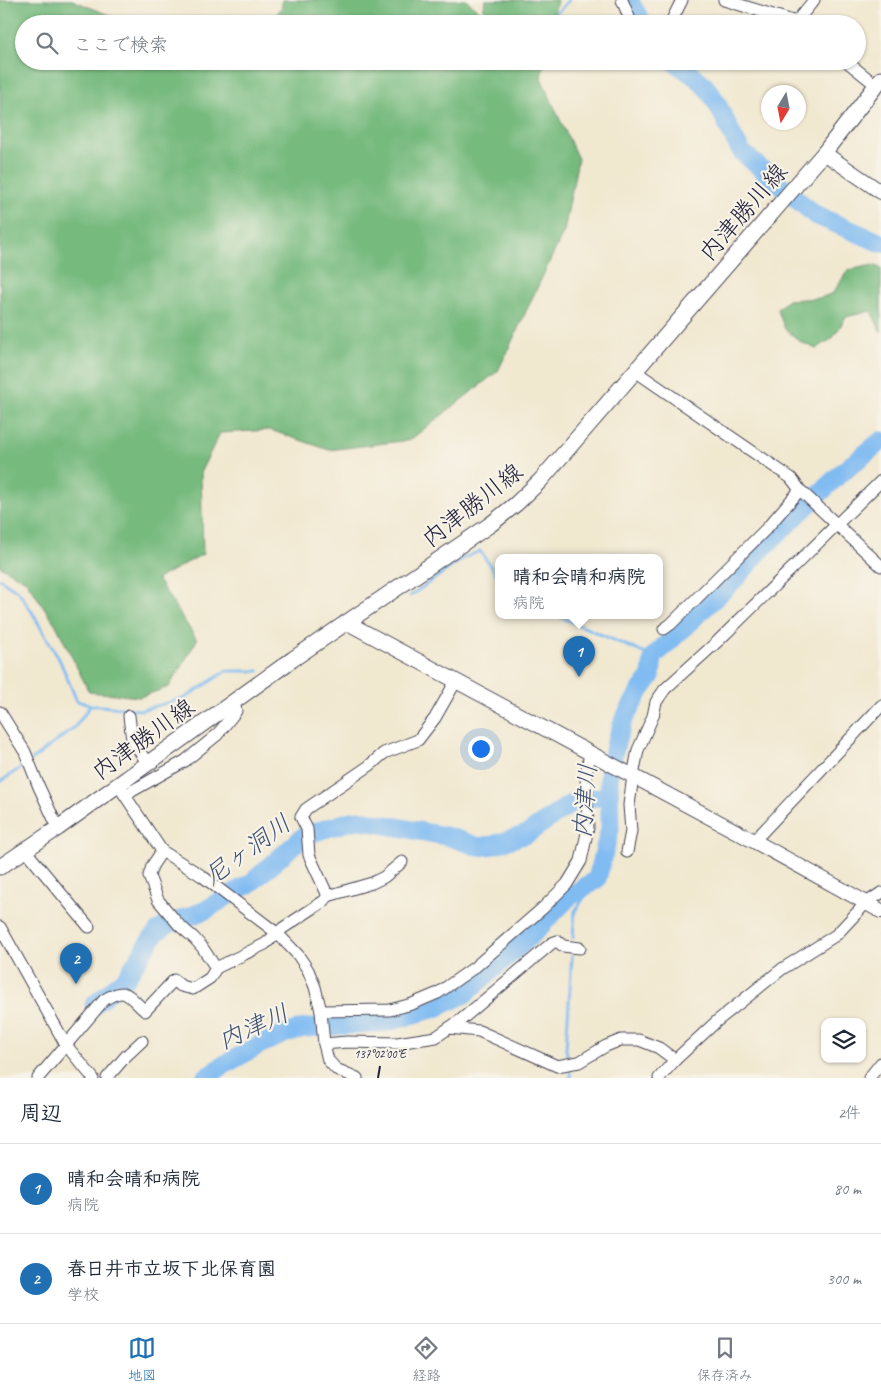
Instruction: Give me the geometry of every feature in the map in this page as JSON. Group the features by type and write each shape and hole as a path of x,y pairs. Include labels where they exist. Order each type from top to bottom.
{"main road":[{"name":"内津勝川線","path":"0,867 58,828 121,790 148,764 234,701 346,622 474,536 516,504 540,481 824,153 879,82"}],"street":[{"path":"622,0 628,15"},
{"path":"674,15 682,0"},
{"path":"724,0 771,15"},
{"path":"802,15 814,0"},
{"path":"860,70 879,82"},
{"path":"824,153 881,192"},
{"path":"635,371 791,478 800,490 881,566"},
{"path":"627,852 631,831 629,805 638,750 653,716 656,702 665,689 718,641 881,482"},
{"path":"664,629 766,529 800,490"},
{"path":"346,622 881,911"},
{"path":"328,896 309,854 308,829 301,817 306,809 369,766 384,753 418,740 435,718 456,681"},
{"path":"234,701 236,711 218,735 186,761 121,790 162,851 202,876 278,934 298,955 308,970 315,988 321,1011 324,1044 328,1060 336,1068 357,1078"},
{"path":"754,841 881,706"},
{"path":"0,712 25,752 58,828"},
{"path":"129,716 132,740 148,764"},
{"path":"321,1011 390,1010 412,1004 438,993 475,967 543,908 573,875 581,861 588,828 586,775 590,754"},
{"path":"25,850 89,927"},
{"path":"162,851 152,866 150,876 158,900 179,925 202,947 216,968"},
{"path":"38,1078 100,1004 117,992 126,994 145,1011 174,980 181,986 193,989 210,978 216,968 265,944 284,928 324,901 328,896 372,883 384,877 402,862"},
{"path":"659,1078 675,1060 717,1021 782,970 836,935 866,903 881,893"},
{"path":"0,927 66,1045 94,1078"},
{"path":"324,1044 348,1042 397,1043 436,1037 462,1019 552,943 557,941 563,946 580,948"},
{"path":"449,1028 479,1031 557,1066 579,1062 606,1046 621,1040 639,1040 659,1048 675,1060"},
{"path":"107,1078 142,1041"},
{"path":"870,1078 881,1063"}],"green space":[{"path":"0,0 72,0 109,15 15,15 15,70 542,70 541,78 578,159 564,231 498,371 410,440 329,450 270,430 220,433 201,471 203,554 157,579 197,640 169,687 140,697 89,692 56,625 26,581 0,566"},
{"path":"282,0 466,0 483,14 485,0 557,0 554,15 276,15 282,6"},
{"path":"873,265 881,268 881,332 871,311 846,317 833,338 816,349 801,342 785,329 777,309 788,300 820,298 833,293 848,270"}],"waterway":[{"path":"555,15 569,0"},
{"path":"629,0 638,15"},
{"path":"686,70 708,89 742,152 815,215 881,243"},
{"name":"内津川","path":"205,1078 261,1044 284,1034 304,1028 388,1022 436,1008 465,994 533,934 569,897 597,879 610,829 609,774 616,742 624,719 651,676 653,657 737,577 759,552 840,474 881,441"},
{"path":"410,596 464,558 480,551 495,572"},
{"path":"0,579 19,592 32,612 60,661 77,701 91,705"},
{"path":"565,619 653,657"},
{"path":"32,760 75,727 91,705 141,710 185,698 226,671 259,671"},
{"path":"0,782 26,764"},
{"name":"尼ヶ洞川","path":"94,1005 126,978 159,930 206,910 251,883 305,835 360,820 450,837 479,847 493,845 527,834 579,798 609,797"},
{"path":"573,938 575,911 597,879"},
{"path":"567,1055 572,956"},
{"path":"570,1072 571,1078"}],"place":[{"name":"晴和会晴和病院","path":"579,677"},
{"name":"春日井市立坂下北保育園","path":"76,984"}]}
